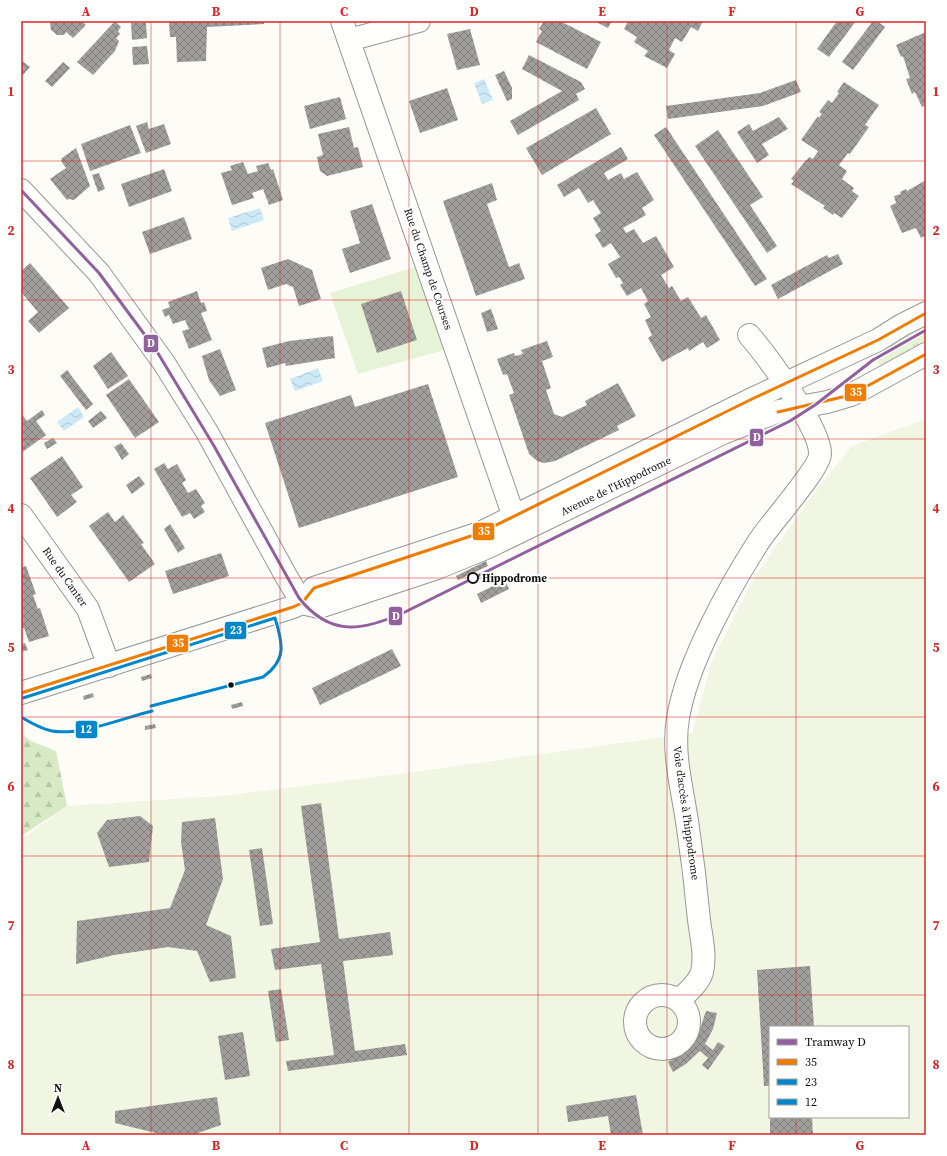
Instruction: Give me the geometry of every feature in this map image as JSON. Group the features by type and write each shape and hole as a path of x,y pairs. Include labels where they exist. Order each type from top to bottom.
{"street":[{"path":"345,30 419,21"},
{"name":"Rue du Champ de Courses","path":"345,30 514,516"},
{"path":"21,190 99,273 164,362 207,432 302,603 21,693"},
{"name":"Avenue de l'Hippodrome","path":"926,313 902,325 878,340 784,384 480,533 314,588 302,603 319,608 460,559 541,523 723,433 761,417 827,402 851,394 926,354"},
{"name":"Voie d'accès à l'hippodrome","path":"679,1000 692,988 701,972 703,953 694,861 679,776 676,734 678,716 693,668 710,629 733,584 759,541 811,474 820,458 821,452 817,436 800,407 765,354 749,335"},
{"path":"460,559 512,527 514,523 514,516 522,520 541,523"},
{"name":"Rue du Canter","path":"24,522 88,609 108,666"}],"green space":[{"path":"415,267 444,350 358,374 330,293"},
{"path":"926,325 926,345 883,370 874,355"},
{"path":"926,419 926,1135 21,1135 21,840 67,806 222,796 407,773 692,733 712,661 753,580 811,497 852,446"},
{"path":"21,734 31,741 56,751 67,806 21,836"}],"water":[{"path":"484,79 493,100 482,104 474,83"},
{"path":"260,208 264,220 232,231 228,218"},
{"path":"318,368 323,381 295,391 290,379"},
{"path":"78,407 84,417 64,431 57,422"}],"building":[{"path":"52,21 82,21 86,25 73,38 66,32 64,35 57,35 51,30 50,23"},
{"path":"115,21 121,27 118,31 120,34 116,38 119,41 115,51 93,75 77,62"},
{"path":"264,21 264,24 207,27 206,61 177,62 176,37 170,37 169,22"},
{"path":"544,21 560,21 601,42 587,69 536,42 542,31 539,29"},
{"path":"594,21 612,21 608,28"},
{"path":"628,21 703,21 698,31 691,27 682,42 675,38 669,50 675,54 667,68 644,56 648,51 634,42 637,37 624,29"},
{"path":"837,21 856,21 829,57 817,49"},
{"path":"873,21 877,21 885,27 853,70 842,62"},
{"path":"131,23 146,23 147,38 132,40"},
{"path":"470,29 480,65 457,70 447,34"},
{"path":"926,32 926,105 922,107 915,92 912,94 906,79 910,78 903,56 901,57 896,45"},
{"path":"147,46 149,64 133,65 132,47"},
{"path":"529,55 581,82 585,89 576,94 579,100 518,135 510,121 562,91 522,69"},
{"path":"21,60 30,67 21,77"},
{"path":"63,62 70,68 52,87 45,81"},
{"path":"504,71 512,88 512,99 507,101 495,75"},
{"path":"796,80 801,92 763,106 668,119 666,106 760,93"},
{"path":"844,82 879,105 865,125 869,127 850,154 848,153 839,165 847,171 842,179 854,188 852,191 859,196 842,218 834,213 833,215 823,208 825,206 791,184 794,181 791,179 806,160 809,157 813,159 818,151 801,140 818,116 819,118 822,114 819,112 828,100 832,103"},
{"path":"447,88 458,120 420,133 409,101"},
{"path":"340,97 346,119 310,129 304,106"},
{"path":"596,108 611,134 542,175 526,148"},
{"path":"779,117 788,129 762,144 769,155 757,163 737,132 749,124 753,131"},
{"path":"147,122 149,129 164,124 171,144 146,153 136,126"},
{"path":"130,125 141,153 90,171 81,144"},
{"path":"349,127 354,148 358,147 363,167 327,176 320,171 317,157 323,155 318,134"},
{"path":"666,127 767,279 755,286 654,135"},
{"path":"718,130 763,197 750,205 777,246 767,253 695,146"},
{"path":"621,147 628,159 604,173 608,180 621,173 624,179 637,172 654,200 642,208 646,215 623,228 626,233 634,229 643,243 656,236 674,267 661,275 669,288 672,286 681,301 688,297 701,318 706,315 720,340 707,348 703,342 689,351 688,348 662,362 648,338 652,335 645,320 651,317 644,304 648,301 641,288 627,296 620,285 623,283 619,277 616,278 608,264 620,257 611,243 603,248 595,235 601,231 593,218 601,213 593,200 588,203 579,188 564,197 557,185"},
{"path":"76,148 90,186 74,200 67,200 50,179 66,168 61,161 62,158"},
{"path":"243,162 248,174 258,171 256,166 268,163 271,170 273,169 283,200 269,205 263,189 252,193 254,198 232,205 221,173 232,170 230,166"},
{"path":"164,169 172,191 129,207 121,184"},
{"path":"99,173 105,189 98,192 92,175"},
{"path":"926,180 926,235 921,238 916,228 902,233 890,206 896,203 894,196 901,194 900,192 906,189 907,191"},
{"path":"492,183 497,200 487,204 509,267 519,263 525,279 476,296 443,201"},
{"path":"372,204 391,259 350,273 342,249 360,243 350,211"},
{"path":"184,217 192,239 150,254 142,232"},
{"path":"838,254 843,264 778,299 771,285 827,255 829,258"},
{"path":"288,259 312,270 321,299 299,306 293,287 286,284 268,290 261,268"},
{"path":"30,263 69,308 39,333 28,321 38,312 21,292 21,271"},
{"path":"197,291 201,303 204,302 207,311 201,313 212,340 189,349 182,331 189,329 185,320 173,324 169,315 165,317 162,310 170,307 168,302"},
{"path":"401,291 417,340 377,353 361,304"},
{"path":"491,309 498,329 487,332 481,313"},
{"path":"333,336 335,358 286,366 285,363 267,368 262,348 289,341"},
{"path":"547,341 553,357 542,361 551,388 546,390 554,414 562,417 587,405 585,401 618,383 636,416 617,426 619,430 555,461 544,463 537,461 529,454 509,395 514,393 507,374 503,375 497,359 514,353 515,356 523,354 521,350"},
{"path":"220,349 236,390 220,396 209,380 202,356"},
{"path":"111,352 128,376 108,389 93,366"},
{"path":"67,370 93,404 86,410 60,376"},
{"path":"129,379 159,422 135,438 106,395"},
{"path":"428,384 458,477 299,528 265,423 351,395 355,407"},
{"path":"42,410 45,415 36,421 46,435 21,453 21,413 27,421"},
{"path":"101,411 107,418 93,428 88,421"},
{"path":"53,438 57,443 47,449 44,443"},
{"path":"121,443 129,454 122,460 114,447"},
{"path":"62,456 83,487 71,495 77,502 57,517 30,478"},
{"path":"164,463 168,469 177,464 186,480 182,483 188,493 196,489 205,503 201,506 205,512 194,519 190,513 182,517 154,469"},
{"path":"139,476 145,484 132,494 126,485"},
{"path":"108,512 115,522 123,515 144,543 141,544 155,564 129,582 89,526"},
{"path":"170,524 185,548 178,553 164,529"},
{"path":"221,553 229,576 173,594 165,571"},
{"path":"486,561 488,566 458,580 456,576"},
{"path":"26,566 36,594 33,595 38,609 40,608 49,636 29,642 24,628 21,628 21,568"},
{"path":"505,580 509,589 481,603 477,594"},
{"path":"25,643 28,650 21,652 21,644"},
{"path":"392,649 401,666 320,705 312,688"},
{"path":"151,674 152,678 142,681 141,677"},
{"path":"93,693 94,697 84,700 83,696"},
{"path":"242,702 243,706 232,709 231,705"},
{"path":"155,724 156,728 145,730 145,726"},
{"path":"321,803 339,939 390,932 393,955 343,961 355,1051 405,1044 407,1055 288,1071 286,1061 334,1055 321,964 275,970 271,949 320,942 301,806"},
{"path":"140,816 153,826 149,862 109,867 97,833 107,820"},
{"path":"215,818 223,879 206,925 231,936 236,978 210,982 197,951 168,947 114,955 76,964 77,921 170,908 185,870 181,842 182,822"},
{"path":"262,848 273,924 260,926 249,850"},
{"path":"810,966 814,1026 769,1026 769,1086 764,1086 757,970"},
{"path":"281,989 289,1040 276,1042 268,991"},
{"path":"706,1011 717,1013 713,1029 705,1044 713,1050 718,1042 725,1046 708,1070 702,1065 708,1058 700,1051 686,1064 673,1072 668,1062 692,1042 700,1029"},
{"path":"243,1032 250,1076 225,1080 218,1036"},
{"path":"636,1095 643,1135 611,1135 608,1116 568,1122 566,1106"},
{"path":"217,1097 221,1125 192,1135 164,1135 115,1123 115,1111"},
{"path":"770,1118 812,1118 813,1135 770,1135"}],"tram line":[{"name":"D","path":"21,190 99,273 156,350 214,446 299,598 311,611 323,619 335,625 347,627 374,624 403,613 790,421 815,405 873,360 926,330"}],"transit line":[{"name":"35","path":"21,693 293,607 302,603 314,588 480,533 752,399 878,340 926,313"},
{"name":"35","path":"778,412 851,395 926,354"},
{"name":"23","path":"23,698 275,618 280,636 281,651 276,664 271,671 263,677 151,706"},
{"name":"12","path":"21,717 44,729 63,732 102,726 152,711"}],"place":[{"name":"Hippodrome","path":"473,578"}]}
